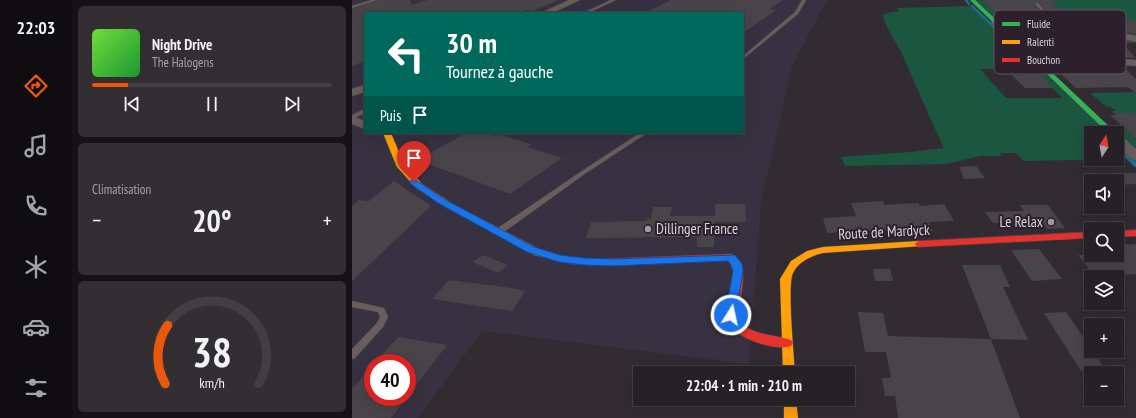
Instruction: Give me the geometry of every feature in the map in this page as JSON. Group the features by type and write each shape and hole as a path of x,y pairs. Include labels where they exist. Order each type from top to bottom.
{"street":[{"path":"546,12 576,0"},
{"path":"972,0 994,21"},
{"path":"1126,37 1136,39"},
{"path":"1126,61 1136,62"},
{"path":"1050,74 1105,126"},
{"path":"352,81 364,80"},
{"path":"352,93 364,88"},
{"path":"352,120 364,125"},
{"path":"388,134 398,162 414,182 441,201 538,253 572,261 613,262 731,257 736,264 738,271 731,315 732,321 741,330 758,338 787,343"},
{"path":"1124,145 1136,156"},
{"path":"1124,234 1136,233"},
{"name":"Route de Mardyck","path":"789,366 785,279 789,268 794,262 809,253 830,249 1084,235"},
{"path":"790,406 790,418"}],"lane":[{"path":"352,7 376,0"},
{"path":"587,12 614,0"},
{"path":"744,57 797,13 804,0"},
{"path":"1037,4 1042,10"},
{"path":"352,116 364,111"},
{"path":"498,232 584,172 642,134"},
{"path":"352,304 381,310 384,317 380,324 352,355"}],"shaded area":[{"path":"352,0 827,0 792,66 761,203 749,364 482,331 418,418 352,418"}],"green space":[{"path":"975,0 1136,0 1136,30 1126,31 1126,10 1045,10 1039,3 1034,4 1040,10 994,10 994,17"},
{"path":"973,6 994,26 994,69 980,69 1006,98 1062,98 1039,74 1045,74 1101,126 1084,126 1084,160 1024,161 1016,153 1000,153 1002,156 980,156 947,164 845,166 841,157 944,148 902,54 884,20 883,15 891,12 899,12 897,8"},
{"path":"1126,32 1130,34 1136,34 1136,37 1126,35"},
{"path":"1136,92 1136,113 1115,114 1111,111 1116,111 1110,106 1107,107 1090,93"},
{"path":"1110,125 1122,126 1111,126"},
{"path":"1124,128 1136,139 1136,149 1124,138"},
{"path":"1124,148 1136,159 1136,168 1126,159 1124,159"}],"building":[{"path":"379,0 411,0 411,5 428,0 559,0 532,11 527,10 521,12 364,12 364,61 352,66 352,9"},
{"path":"671,0 783,0 769,9 776,10 744,32 744,12 647,12"},
{"path":"982,0 1053,0 1059,10 1046,10 1038,2 1035,2 1035,6 1038,10 994,10 994,11"},
{"path":"1126,20 1136,20 1136,34 1126,32"},
{"path":"1126,41 1136,43 1126,43"},
{"path":"1126,47 1136,58 1126,57"},
{"path":"1126,70 1136,79 1136,93 1128,87 1076,88 1061,74 1126,74"},
{"path":"1012,75 1041,75 1055,88 1025,88"},
{"path":"1114,113 1136,113 1136,139 1124,128 1124,126 1122,126 1110,115 1116,115"},
{"path":"464,134 487,134 494,136 498,134 531,144 528,147 562,158 510,194 417,160"},
{"path":"976,166 985,178 964,179 959,167"},
{"path":"1136,173 1136,184 1124,185 1124,174 1117,174"},
{"path":"394,181 431,206 352,281 352,206 359,200 369,201"},
{"path":"883,201 884,205 918,203 920,206 944,204 954,221 929,222 933,231 900,232 898,229 827,233 823,218 856,216 851,203"},
{"name":"Dillinger France","path":"715,204 745,204 746,222 715,222 714,247 697,247 697,237 586,238 591,222 647,221 647,219 651,219 653,207 672,207 670,216 715,216"},
{"path":"1020,205 1048,205 1065,228 1047,229 1046,227 1035,227 1030,220 993,223 985,212 1024,211"},
{"path":"1136,244 1136,274 1124,275 1124,270 1113,269 1090,270 1078,255 1084,255 1084,262 1124,262 1124,245"},
{"path":"1039,249 1062,279 1032,281 1011,250"},
{"path":"483,255 508,265 498,273 472,262"},
{"path":"962,265 1000,265 1010,287 1003,287 1028,340 991,339"},
{"path":"873,269 890,269 893,281 875,281"},
{"path":"449,280 525,291 512,311 432,299"},
{"path":"858,312 883,313 888,336 991,339 1020,418 898,418 895,396 885,396 882,378 891,378 886,352 865,352"},
{"path":"1066,312 1084,338 1084,358 1098,358 1103,366 1084,366 1084,371 1081,371 1044,313"},
{"path":"398,337 447,345 416,385 416,354 383,354"},
{"path":"364,375 364,406 400,406 391,418 352,418 352,389"}],"waterway":[{"path":"966,0 969,4"},
{"path":"972,6 994,27"},
{"path":"1124,153 1136,165"}],"traffic: fast":[{"path":"972,0 994,21"},
{"path":"1050,74 1105,126"}],"traffic: slow":[{"path":"387,134 401,167 419,186 450,206 538,253 572,261"},
{"path":"789,366 785,279 791,267 795,263 805,256 823,250 919,244"},
{"path":"790,406 791,418"}],"traffic: jam":[{"path":"1124,234 1136,233"},
{"path":"919,244 1084,235"},
{"path":"572,261 598,262 731,257 736,264 738,271 731,321 743,331 757,337 787,343"}],"place":[{"name":"Le Relax","path":"1051,222"},
{"name":"Dillinger France","path":"648,229"}],"route":[{"path":"414,182 441,201 531,250 559,258 584,262 613,262 726,256 731,257 735,261 738,277 731,315"}]}
